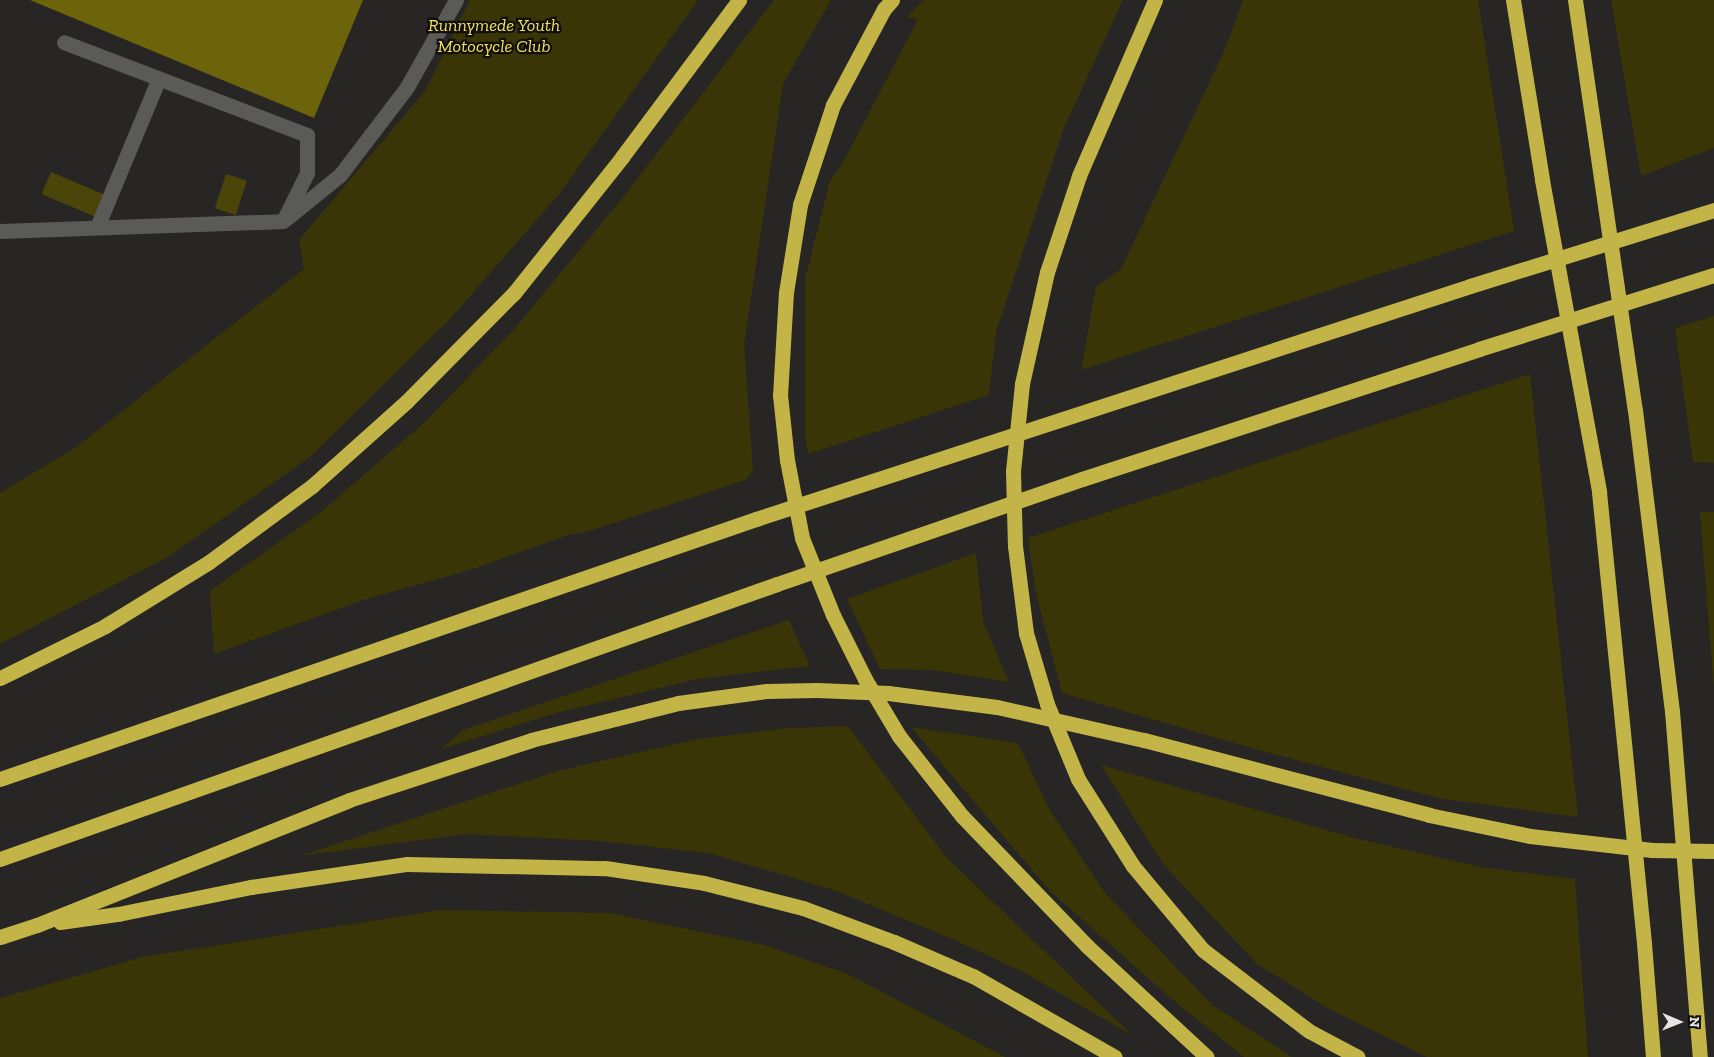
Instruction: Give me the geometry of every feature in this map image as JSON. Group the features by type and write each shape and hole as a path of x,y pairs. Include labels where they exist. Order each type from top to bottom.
{"highway":[{"path":"0,678 106,626 209,562 312,486 407,401 514,293 622,158 739,0"},
{"path":"892,0 884,9 833,106 800,205 786,292 780,395 787,460 802,538 833,615 865,679 899,736 962,816 1087,946 1208,1057"},
{"path":"1155,0 1079,176 1047,272 1022,384 1013,471 1014,546 1026,633 1047,704 1078,779 1133,866 1203,950 1309,1031 1358,1057"},
{"path":"1513,0 1542,180 1599,492 1644,943 1652,1057"},
{"path":"1575,0 1635,410 1672,711 1700,1057"},
{"path":"0,779 756,519 1082,411 1713,210"},
{"path":"0,859 777,584 1082,479 1479,349 1714,275"},
{"path":"0,937 37,925 248,838 349,800 531,740 678,703 767,691 816,690 888,693 957,700 1073,722 1429,815 1530,836 1652,850 1714,851"},
{"path":"37,925 118,914 251,887 407,864 605,868 704,884 803,908 973,976 1115,1057"}],"lane":[{"path":"0,231 97,226 282,221 340,175 407,87 456,0"},
{"path":"64,42 307,135 308,173 282,221"},
{"path":"97,226 158,78"}],"green space":[{"name":"Runnymede Youth Motocycle Club","path":"470,0 698,0 560,193 451,318 310,457 168,557 0,644 0,493 75,448 304,269 299,240 425,91"},
{"path":"774,0 831,0 783,84 744,345 753,470 746,480 589,531 568,535 470,570 363,600 214,654 210,591 321,512 426,421 515,328 625,195"},
{"path":"923,0 1123,0 1063,130 996,332 989,395 808,454 805,435 805,279 830,181 844,161 918,19 907,17"},
{"path":"1243,0 1478,0 1514,231 1081,370 1096,287 1121,269 1226,47"},
{"path":"1611,0 1714,0 1714,148 1641,176"},
{"path":"1714,316 1714,463 1693,462 1675,328"},
{"path":"1530,374 1578,817 1442,799 1255,749 1062,693 1036,593 1028,538"},
{"path":"1700,512 1714,512 1714,691"},
{"path":"976,553 983,621 1009,682 932,670 880,669 847,599"},
{"path":"789,620 810,666 697,679 556,713 441,749 463,730"},
{"path":"848,726 947,858 1133,1036 1025,973 957,941 834,890 708,853 599,841 466,834 300,856 557,771 698,739 789,728"},
{"path":"911,727 1018,743 1049,809 1105,893 1212,1005 1292,1057 1244,1057 1167,995 1049,890"},
{"path":"1101,765 1354,838 1481,867 1575,879 1588,1057 1427,1057 1331,1010 1257,964 1163,864"},
{"path":"440,910 610,913 764,945 850,975 1005,1057 0,1057 0,998 143,957"}],"shaded area":[{"path":"30,0 363,0 314,118"}],"building":[{"path":"51,172 103,194 94,216 42,194"},
{"path":"226,174 247,181 236,215 215,208"}]}
